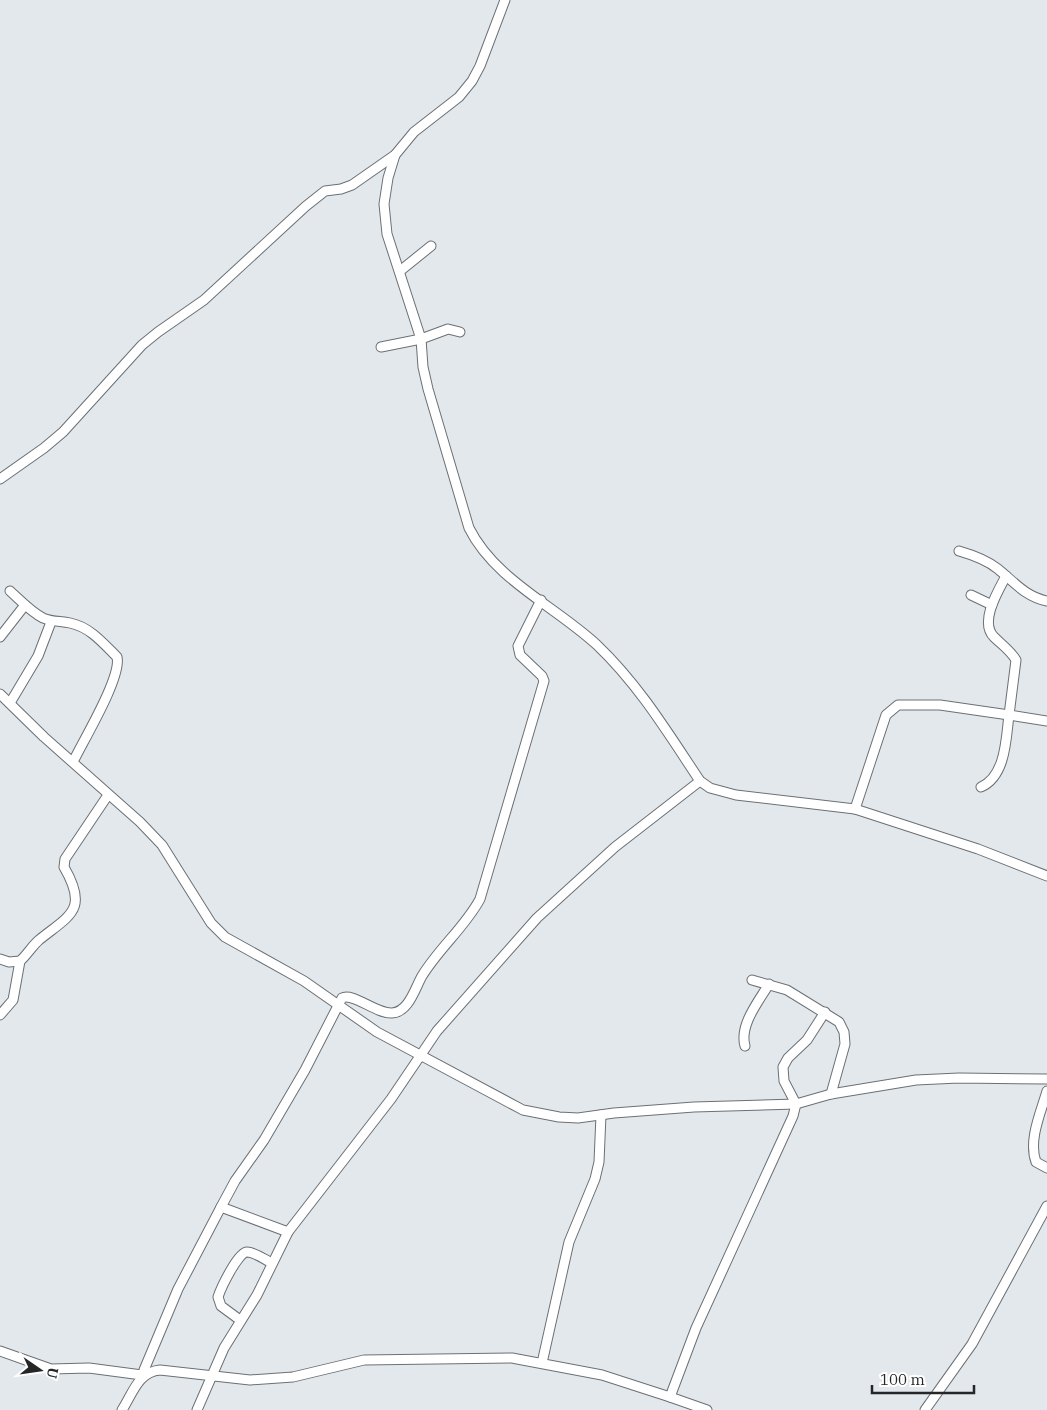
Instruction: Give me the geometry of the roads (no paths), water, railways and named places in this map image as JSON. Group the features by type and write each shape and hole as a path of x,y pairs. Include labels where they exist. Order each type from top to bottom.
{"street":[{"path":"0,478 44,448 63,432 142,345 204,300 306,206 325,191 341,190 352,185 395,155 414,132 459,97 472,81 480,66 505,0"},
{"path":"395,155 388,178 384,219 393,254 421,339 423,367 428,389 469,528 477,544 488,557 595,643 637,688 700,781 710,788 736,795 855,809 1046,873"},
{"path":"400,271 431,246"},
{"path":"381,347 421,339 448,329 460,332"},
{"path":"959,551 983,560 1028,595 1047,601"},
{"path":"982,787 989,784 997,774 1009,715 1016,660 1012,652 990,631 992,605 1006,576"},
{"path":"10,591 25,605 51,622 63,621 83,627 97,636 118,660 111,689 73,762"},
{"path":"972,595 992,605"},
{"path":"122,1410 143,1375 172,1302 235,1180 264,1140 305,1070 342,998 348,996 384,1013 396,1013 403,1009 423,974 443,946 471,915 480,898 544,681 542,676 520,655 518,646 540,600"},
{"path":"0,637 25,605"},
{"path":"10,703 38,656 51,622"},
{"path":"1,696 140,822 162,845 211,923 225,937 304,981 377,1032 523,1110 559,1117 694,1108 796,1104 831,1094 916,1080 959,1078 1047,1079"},
{"path":"855,809 886,715 892,707 909,704 940,706 1047,721"},
{"path":"197,1410 224,1348 256,1295 288,1232 391,1099 437,1031 537,918 614,847 700,781"},
{"path":"0,1015 13,1000 20,961 41,939 60,926 70,916 75,898 73,885 64,867 66,860 108,795"},
{"path":"0,959 10,962 20,961"},
{"path":"752,980 787,990 839,1022 846,1039 831,1094"},
{"path":"745,1046 743,1038 744,1029 769,984"},
{"path":"670,1398 696,1328 793,1116 796,1104 784,1081 783,1067 788,1058 807,1040 825,1012"},
{"path":"1047,1091 1037,1124 1033,1151 1036,1162 1047,1168"},
{"path":"542,1363 568,1242 595,1179 599,1162 601,1115"},
{"path":"925,1410 972,1344 1047,1206"},
{"path":"221,1207 288,1232"},
{"path":"240,1320 222,1306 218,1297 236,1262 243,1253 248,1252 272,1263"},
{"path":"0,1350 51,1369 105,1369 143,1375 160,1370 236,1380 293,1377 364,1360 512,1358 602,1375 707,1410"}]}
